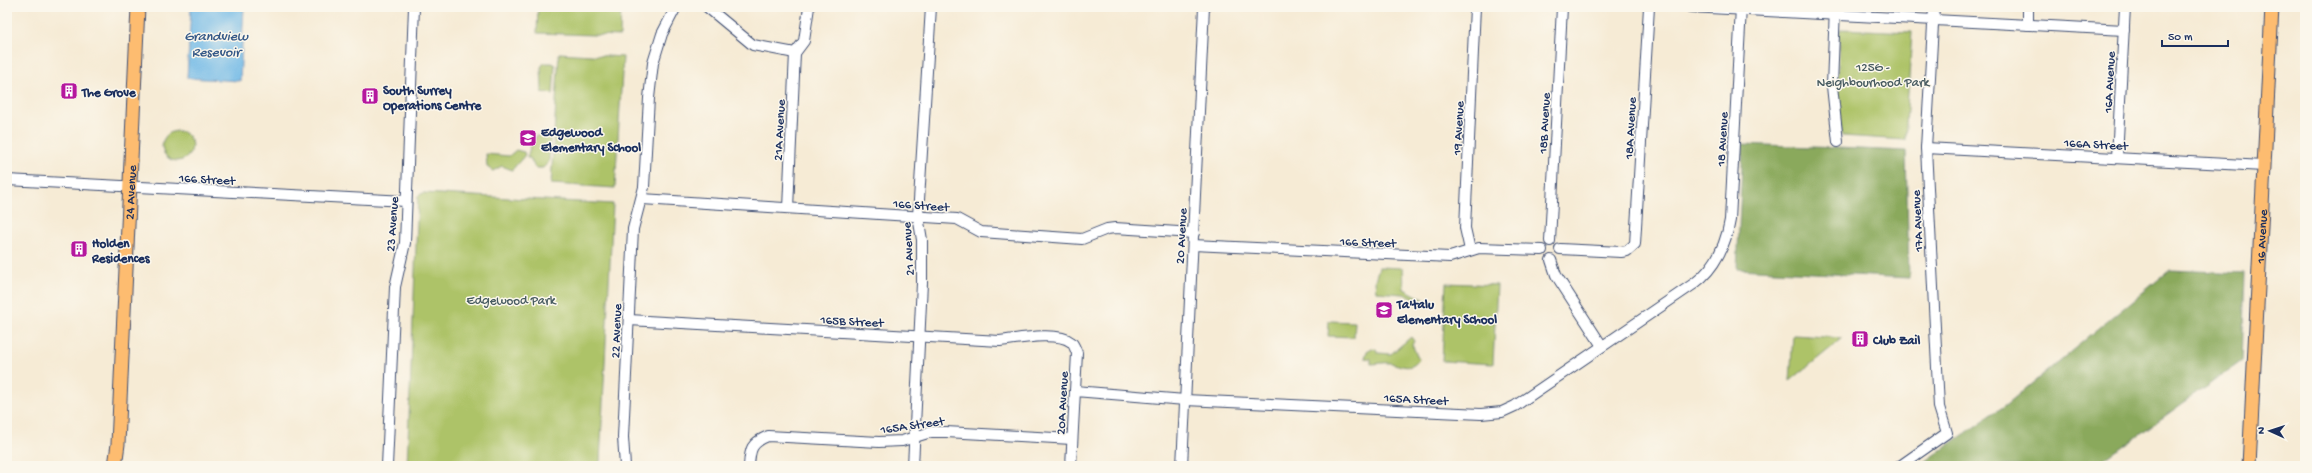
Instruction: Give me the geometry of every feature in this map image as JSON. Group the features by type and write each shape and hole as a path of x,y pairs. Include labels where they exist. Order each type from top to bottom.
{"main road":[{"name":"24 Avenue","path":"119,466 118,449 138,7"},
{"name":"16 Avenue","path":"2249,466 2272,7"},
{"name":"24 Avenue","path":"115,466 118,449"}],"street":[{"name":"23 Avenue","path":"387,466 395,287 405,243 414,7"},
{"name":"22 Avenue","path":"625,466 623,437 633,229 642,199 653,63 662,34 676,7"},
{"path":"707,7 753,45 795,53 804,41 808,7"},
{"name":"21 Avenue","path":"913,466 922,248 918,216 931,7"},
{"name":"20 Avenue","path":"1182,466 1204,7"},
{"name":"19 Avenue","path":"1470,250 1465,228 1475,7"},
{"name":"18B Avenue","path":"1550,241 1562,7"},
{"name":"18A Avenue","path":"1560,249 1621,252 1630,249 1636,240 1649,7"},
{"path":"1690,7 1835,11 1933,20 2124,30"},
{"name":"17A Avenue","path":"1900,466 1947,433 1939,407 1926,148 1934,7"},
{"path":"2028,7 2028,25"},
{"name":"16A Avenue","path":"2117,157 2125,7"},
{"name":"18 Avenue","path":"1711,268 1726,239 1730,220 1740,8"},
{"path":"1835,11 1832,86 1838,142"},
{"name":"21A Avenue","path":"788,208 795,53"},
{"name":"166A Street","path":"1926,148 2264,166"},
{"name":"166 Street","path":"7,180 406,201"},
{"name":"166 Street","path":"642,199 957,219 981,232 1082,239 1107,229 1116,228 1194,233"},
{"path":"1551,260 1558,257 1560,249 1557,243 1550,241 1544,245 1542,250 1544,256 1551,260 1556,275 1602,346"},
{"name":"166 Street","path":"1193,245 1450,257 1479,248 1542,250"},
{"name":"165A Street","path":"1075,391 1185,400 1496,414 1515,406 1695,283 1711,268"},
{"name":"165B Street","path":"629,320 1000,341 1049,336 1065,338 1073,343"},
{"name":"20A Avenue","path":"1071,466 1077,353 1073,343"},
{"name":"165A Street","path":"749,466 750,454 756,441 768,436 879,442 902,441 931,432 946,432 1072,439"}],"green space":[{"path":"538,7 621,7 620,36 537,33"},
{"name":"125G - Neighbourhood Park","path":"1840,29 1912,32 1905,140 1842,136 1837,90"},
{"path":"559,53 623,57 615,188 551,184"},
{"path":"544,63 552,63 555,65 553,94 542,92 541,67"},
{"path":"177,131 188,135 192,146 188,157 177,161 166,157 162,146 166,135"},
{"path":"538,135 548,136 550,138 549,162 543,168 535,168 530,158 527,158 532,140"},
{"path":"1743,144 1906,151 1909,278 1737,269"},
{"path":"516,150 524,152 525,155 512,170 502,166 493,171 487,167 486,154 509,156"},
{"name":"Edgewood Park","path":"423,193 613,204 600,462 589,466 407,466 418,196"},
{"path":"1379,267 1403,268 1404,289 1425,300 1420,302 1404,294 1376,292 1375,280"},
{"path":"2170,270 2245,273 2242,361 2095,466 1919,466 2007,404"},
{"path":"1446,283 1497,285 1493,364 1442,361"},
{"path":"1329,321 1355,322 1354,337 1328,336"},
{"path":"1793,335 1843,338 1790,381"},
{"path":"1411,337 1414,341 1412,345 1419,359 1410,367 1388,363 1371,364 1371,359 1365,358 1367,351 1372,348 1376,349 1378,353 1391,354"}],"water":[{"name":"Grandview Resevoir","path":"191,7 244,7 240,81 187,78"}],"place":[{"name":"The Grove","path":"69,91"},
{"name":"South Surrey Operations Centre","path":"370,96"},
{"name":"Edgewood Elementary School","path":"528,138"},
{"name":"Holden Residences","path":"79,249"},
{"name":"Ta'talu Elementary School","path":"1384,310"},
{"name":"Club Zail","path":"1860,339"}]}
